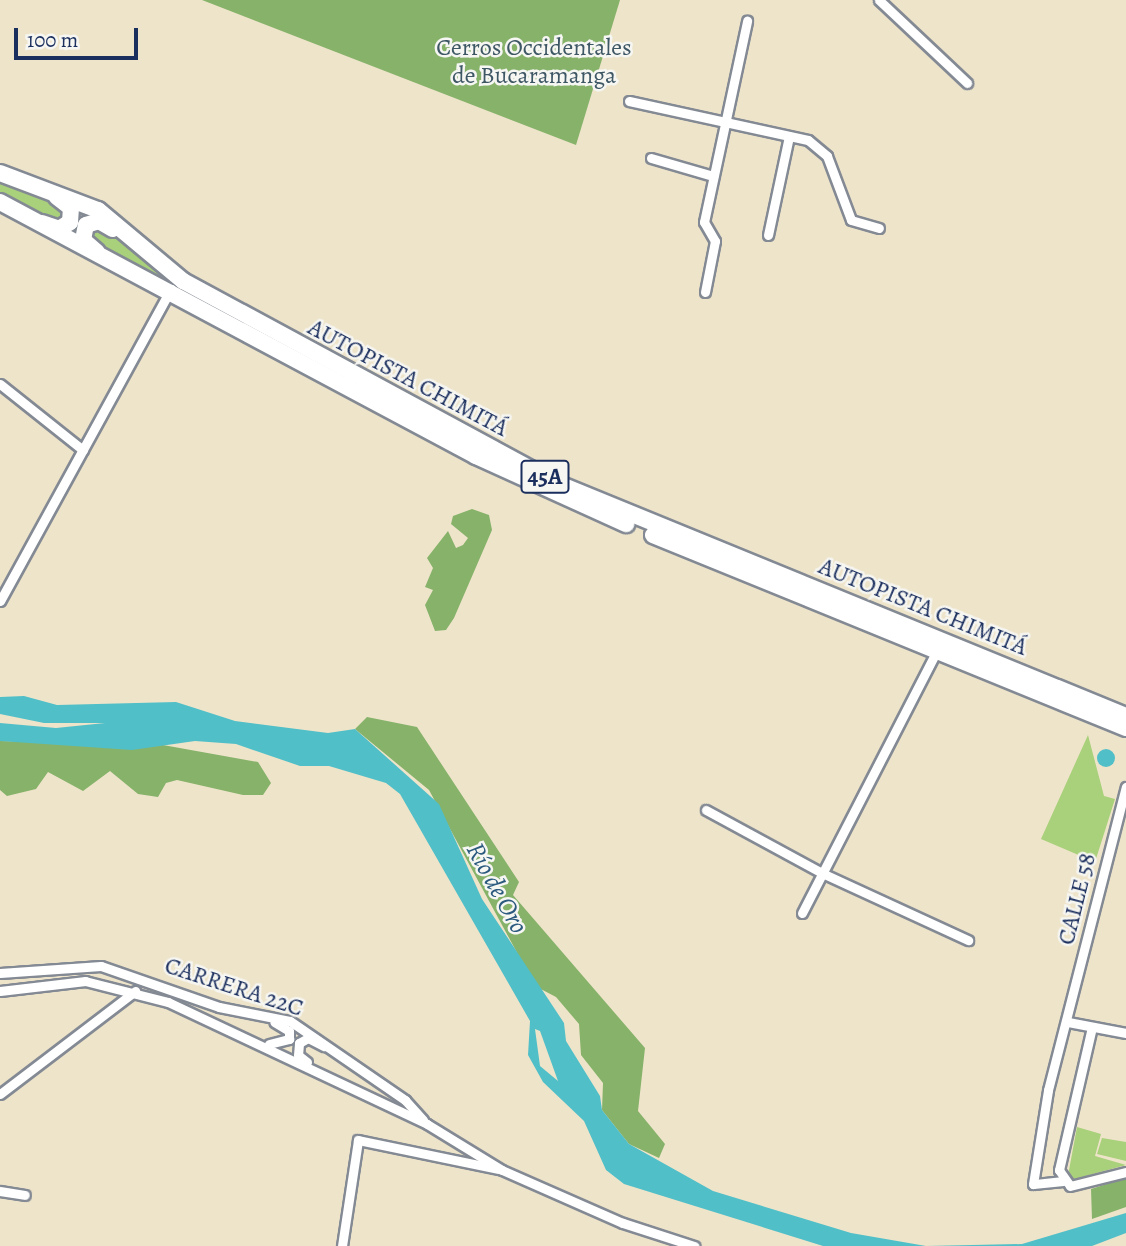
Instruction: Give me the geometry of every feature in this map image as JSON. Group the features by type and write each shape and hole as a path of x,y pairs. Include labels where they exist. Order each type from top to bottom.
{"highway":[{"path":"3,174 66,201 72,215 56,229 4,205"},
{"name":"AUTOPISTA CHIMITÁ","path":"3,174 85,203 202,292 561,485 1126,716"},
{"name":"AUTOPISTA CHIMITÁ","path":"4,205 76,248 135,271 171,289 556,497 1126,728"},
{"path":"135,271 89,248 83,230 99,221 146,247"}],"street":[{"path":"878,0 967,83"},
{"path":"705,292 715,241 704,222 747,21"},
{"path":"629,102 789,136 821,148 846,214 879,228"},
{"path":"768,235 789,136"},
{"path":"651,158 713,176"},
{"path":"0,601 4,580 83,450 171,289"},
{"path":"0,384 83,450"},
{"path":"802,913 937,650"},
{"name":"CALLE 58","path":"1066,1183 1033,1184 1048,1090 1069,1022 1126,787"},
{"path":"706,810 822,873 968,940"},
{"name":"CARRERA 22C","path":"0,973 101,966 256,1015 290,1021 405,1100 427,1124"},
{"name":"CARRERA 22C","path":"0,991 85,981 135,991 250,1039 427,1124 502,1170 622,1223 694,1246"},
{"path":"0,1094 135,991"},
{"path":"250,1039 277,1046 289,1039 285,1027 256,1015"},
{"path":"1069,1022 1126,1033"},
{"path":"1092,1027 1059,1170 1066,1183 1126,1172"},
{"path":"319,1072 298,1055 299,1043 308,1038 335,1051"},
{"path":"342,1246 358,1140 502,1170"},
{"path":"0,1191 25,1195"}],"green space":[{"name":"Cerros Occidentales de Bucaramanga","path":"202,0 620,0 576,145"},
{"path":"0,180 59,204 66,216 55,223 0,196"},
{"path":"93,228 107,229 154,262 171,282 92,245"},
{"path":"472,509 489,515 492,530 454,618 446,630 435,631 425,605 433,590 425,587 433,568 427,558 448,531 456,548 463,545 468,538 451,524 453,516"},
{"path":"367,717 417,727 519,882 513,895 645,1048 638,1111 665,1144 659,1158 629,1144 602,1110 603,1083 581,1055 579,1024 556,997 535,986 429,790 355,729"},
{"path":"1088,735 1104,796 1115,799 1095,862 1041,839"},
{"path":"0,741 163,745 258,762 271,783 263,795 243,795 177,780 166,783 158,797 138,794 110,771 83,791 48,772 36,789 7,796 0,790"},
{"path":"1077,1127 1101,1134 1095,1156 1126,1165 1067,1181"},
{"path":"1102,1138 1126,1142 1126,1161 1097,1154"},
{"path":"1126,1178 1126,1207 1092,1219 1091,1189"}],"water":[{"path":"24,696 57,705 176,702 235,721 328,733 355,729 439,804 482,899 564,1023 566,1041 600,1096 602,1110 629,1144 713,1191 851,1233 926,1246 823,1246 624,1184 606,1170 584,1121 543,1082 528,1055 530,1021 400,794 386,783 329,766 300,766 236,744 195,741 132,750 0,741 0,723 56,728 105,723 44,723 0,714 0,697","holes":["535,1029 540,1031 558,1081 540,1066"]},
{"path":"1102,749 1110,749 1115,758 1113,765 1102,767 1097,762 1097,754"},
{"path":"1126,1213 1126,1233 1092,1246 926,1246 1022,1244"}],"water label":[{"name":"Río de Oro","path":"497,888"}]}
